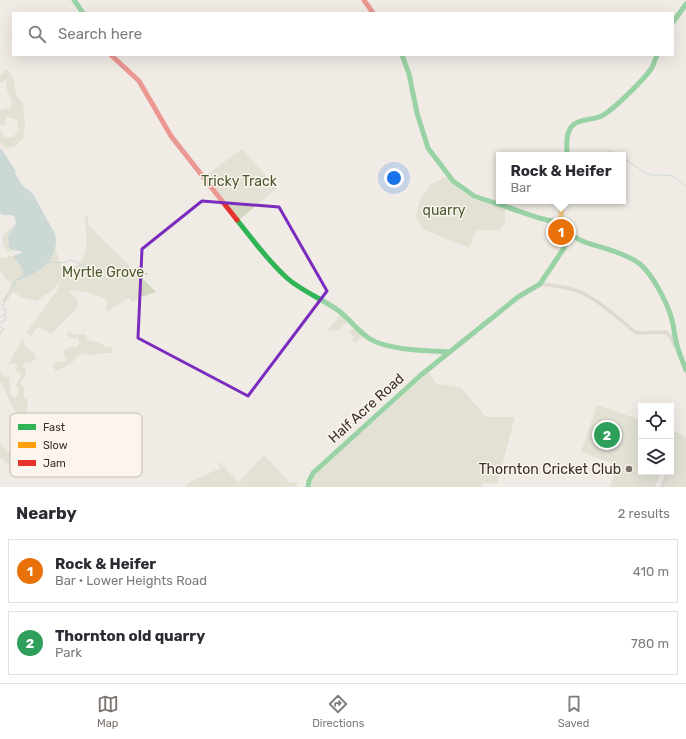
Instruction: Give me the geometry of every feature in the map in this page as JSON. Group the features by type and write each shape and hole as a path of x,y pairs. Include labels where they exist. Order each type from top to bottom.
{"street":[{"path":"74,0 82,12"},
{"path":"364,0 372,12"},
{"path":"674,21 686,4"},
{"path":"112,56 139,81 171,136 282,274 294,284 346,316 360,332 370,339 397,348 449,352"},
{"path":"402,56 409,74 417,113 428,148 453,181 461,188 480,199 496,204"},
{"path":"567,152 568,133 573,125 583,120 600,117 615,107 651,69 657,56"},
{"path":"497,204 539,218 560,223 573,237 580,241 591,245 609,248 640,265 645,270 672,318 679,351 686,370"},
{"path":"560,223 562,204"},
{"path":"569,232 564,248 540,284 558,286 582,292 637,333 666,332 671,337 677,350 679,351"},
{"name":"Half Acre Road","path":"308,487 313,473 387,405 449,352 518,297 540,284"},
{"path":"438,352 440,360"},
{"path":"662,487 666,477"}],"highlighted area":[{"path":"202,201 279,207 327,291 248,396 138,338 142,249"}],"green space":[{"path":"7,69 13,78 17,96 23,103 25,128 23,139 15,146 6,148 0,143 0,130 4,137 12,137 18,132 18,122 15,119 6,117 5,125 0,125 0,112 2,109 9,109 12,106 6,79 0,83 0,76"},
{"name":"Tricky Track","path":"242,149 277,188 239,220 204,177"},
{"name":"quarry","path":"446,177 455,186 473,199 505,209 505,223 499,230 476,231 469,248 422,229 416,216 420,200 431,184"},
{"name":"Myrtle Grove","path":"85,216 87,216 89,226 156,292 140,297 132,302 129,298 107,312 107,300 89,293 69,291 78,301 77,308 51,334 38,327 31,336 26,333 56,292 62,279 53,290 36,301 23,298 13,292 4,303 3,300 11,283 3,276 3,273 0,272 0,258 15,255 14,259 22,268 23,275 15,280 13,288 16,281 32,275 52,256 55,247 62,270 75,266 81,261 86,249"},
{"path":"9,220 11,221 15,228 8,236 11,253 4,247 3,244 5,232 12,228 13,225"},
{"path":"340,315 348,320 346,323 337,330 328,330"},
{"path":"351,323 362,336 356,343 352,339 354,337 350,333 350,330 353,329 349,324"},
{"path":"68,331 75,335 85,334 88,340 106,347 110,346 114,353 92,355 82,354 77,356 73,362 56,371 52,366 58,362 65,362 65,350 73,346 77,348 79,343 78,338 71,338 67,335"},
{"path":"22,339 25,340 24,345 34,353 36,359 22,365 26,373 20,384 24,388 24,397 28,400 27,413 17,413 10,403 5,389 0,382 0,372 5,377 9,377 11,395 14,398 18,394 19,389 15,385 19,381 21,374 15,371 17,366 14,363 8,365"},
{"path":"429,372 434,381 438,384 461,388 486,417 515,417 497,484 482,483 482,487 310,487 314,475"},
{"path":"597,405 638,419 638,475 660,475 655,487 610,487 617,465 581,452"},
{"path":"674,431 686,438 686,487 664,487 668,476 664,475 674,475"},
{"path":"0,444 10,453 10,466 0,458"},
{"path":"264,455 290,483 297,482 297,487 187,487 186,485 189,482 221,468 217,463 219,462 239,482"}],"water":[{"path":"0,147 16,171 15,173 22,185 33,194 55,234 56,241 54,253 47,263 37,272 16,281 16,285 12,289 15,280 23,275 22,268 14,258 15,255 21,253 21,251 11,250 9,246 8,236 16,224 14,216 3,215 0,213"}],"waterway":[{"path":"626,160 647,174 673,176 686,186"},
{"path":"47,262 60,263 71,260 107,273 134,270 147,274"},
{"path":"0,322 3,322 5,319 6,309 3,309 4,303 12,289"},
{"path":"1,317 5,314"},
{"path":"0,326 3,329 0,334"}],"traffic: fast":[{"path":"74,0 82,12"},
{"path":"674,21 686,4"},
{"path":"402,56 409,74 417,113 428,148 453,181 474,196 496,203"},
{"path":"567,152 570,128 575,123 599,117 611,110 647,74 657,56"},
{"path":"498,204 539,218 560,223"},
{"path":"237,220 267,257 287,278 298,287 339,311 366,336 376,342 403,349 449,352"},
{"path":"560,223 579,240 626,256 638,262 645,269 655,282 667,306 672,320 675,338 686,370"},
{"path":"308,487 313,473 421,375 518,297 540,284 564,248 569,233"}],"traffic: slow":[{"path":"560,223 563,204"}],"traffic: jam":[{"path":"364,0 372,12"},
{"path":"112,56 139,81 171,136 237,220"}],"place":[{"name":"Rock & Heifer","path":"561,232"},
{"name":"Thornton old quarry","path":"607,435"},
{"name":"Thornton Cricket Club","path":"629,469"}]}
